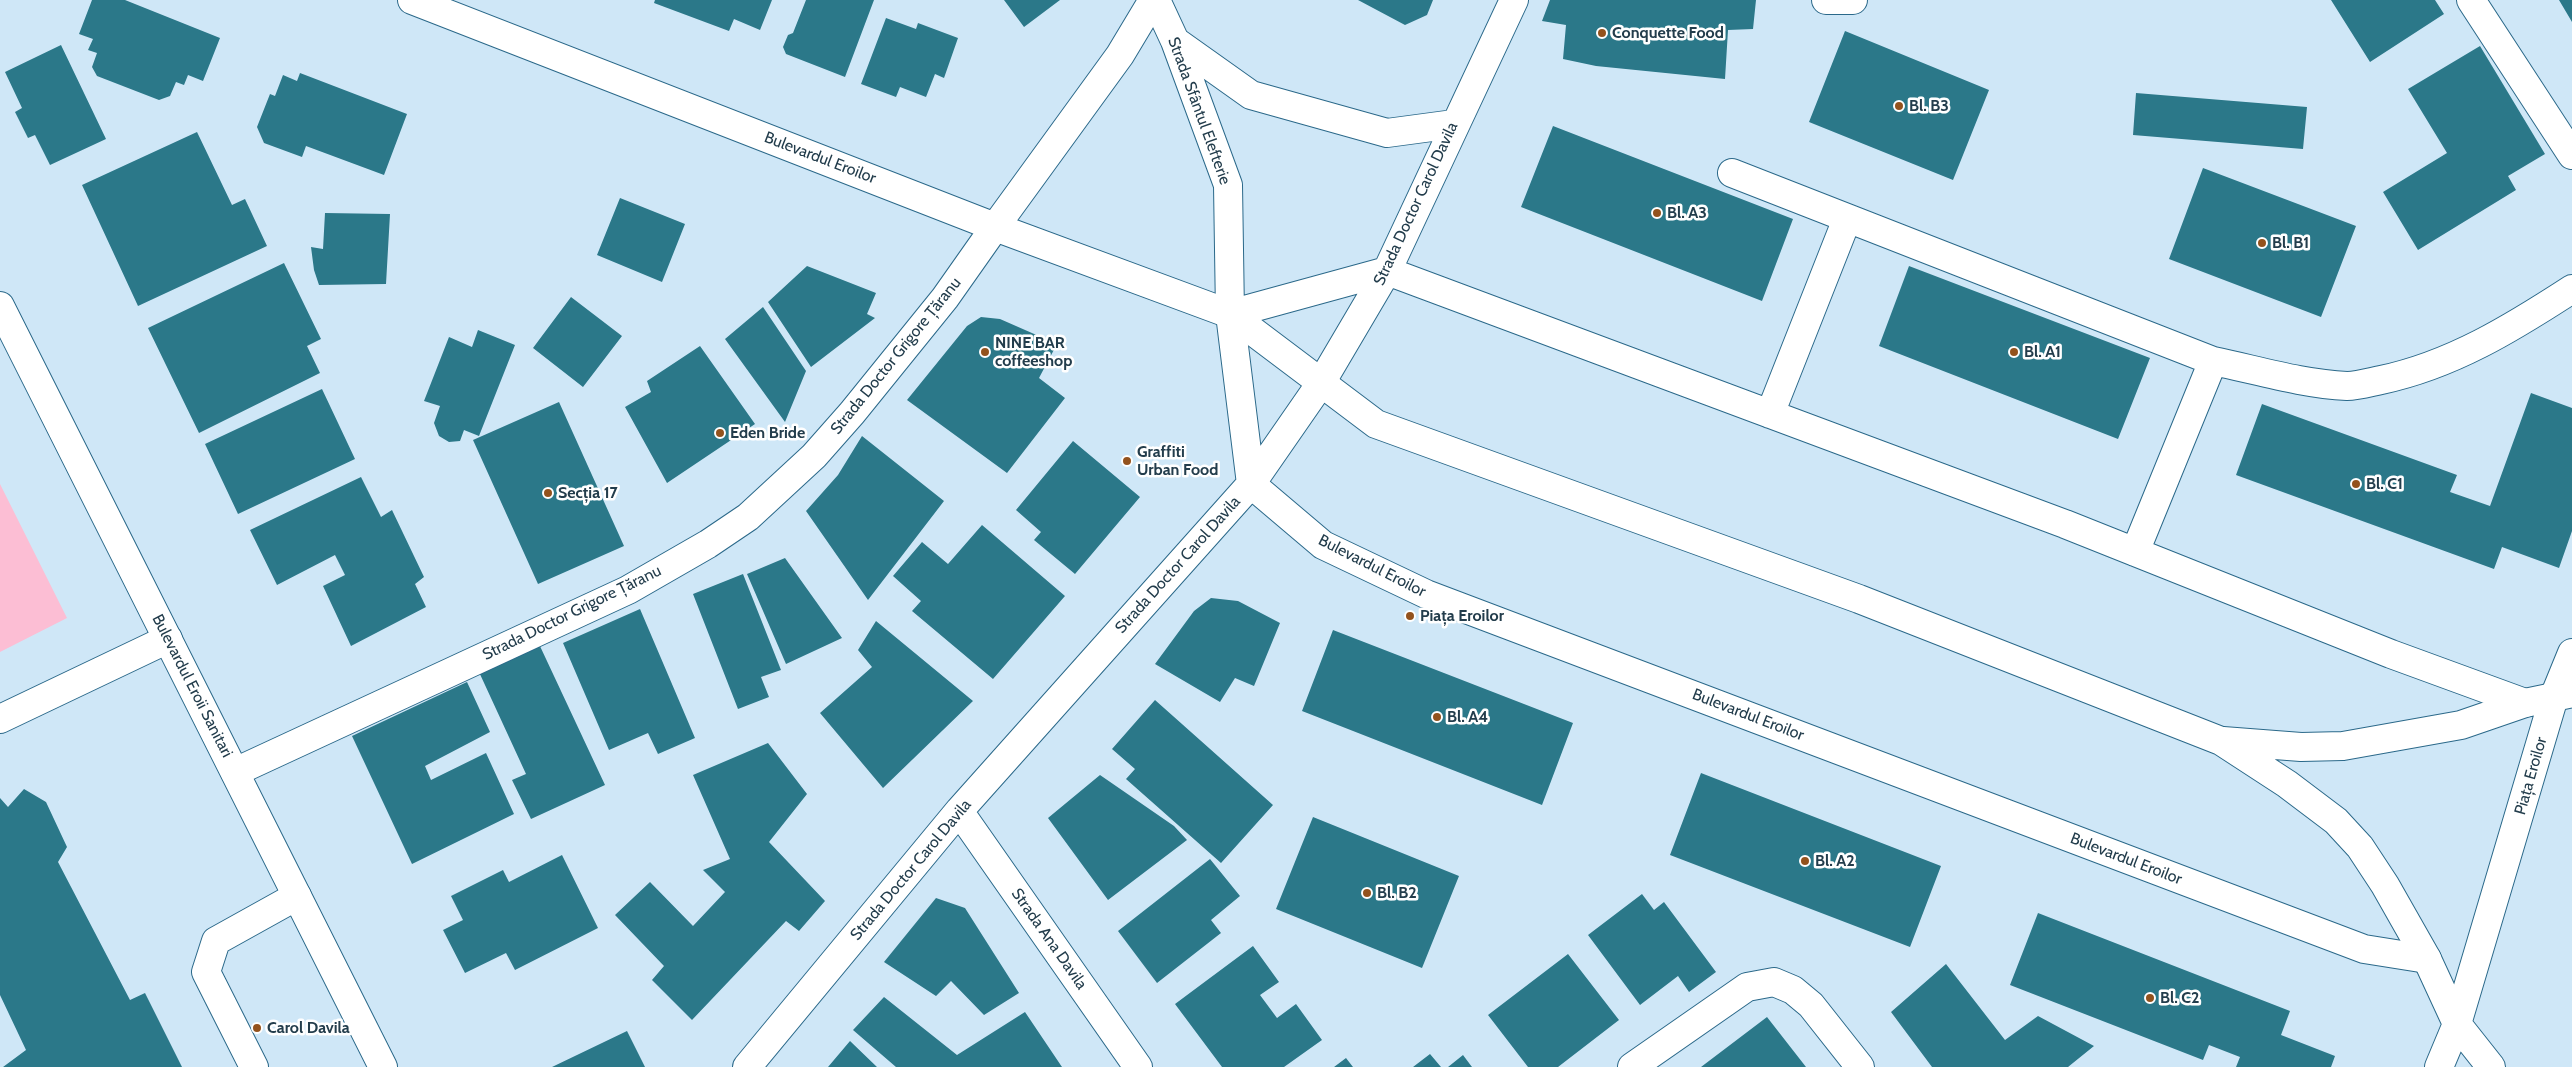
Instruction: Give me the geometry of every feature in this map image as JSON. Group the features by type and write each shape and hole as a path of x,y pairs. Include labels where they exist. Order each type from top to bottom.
{"street":[{"name":"Bulevardul Eroilor","path":"412,0 995,227 1230,314 1376,424 1859,599 2221,741 2294,789 2336,822 2360,847 2385,885 2427,959"},
{"name":"Strada Doctor Grigore Țăranu","path":"235,772 628,590 708,544 748,517 814,456 852,413 945,298 1120,55 1154,0"},
{"name":"Strada Sfântul Elefterie","path":"1154,0 1175,41 1228,185 1230,314"},
{"name":"Strada Doctor Carol Davila","path":"747,1067 959,811 1251,484 1321,383 1387,272 1454,124 1514,0"},
{"path":"1826,0 1854,0"},
{"path":"2471,0 2572,155"},
{"path":"1175,41 1251,95 1387,133 1454,124"},
{"path":"1732,174 2213,361 2292,378 2349,386 2394,377 2446,360 2498,336 2572,289"},
{"path":"1770,414 1847,219"},
{"path":"1251,484 1230,314 1387,272 2136,552 2391,654 2525,703 2563,695"},
{"name":"Bulevardul Eroii Sanitari","path":"0,306 383,1067"},
{"path":"2136,552 2213,361"},
{"name":"Bulevardul Eroilor","path":"1251,484 1323,545 1426,594 2364,949 2427,959"},
{"path":"0,719 168,639"},
{"name":"Piața Eroilor","path":"2439,1067 2457,1024 2563,695 2572,652"},
{"name":"Bulevardul Eroilor","path":"2221,741 2302,747 2343,746 2462,725 2525,703"},
{"name":"Strada Ana Davila","path":"959,811 1138,1067"},
{"path":"254,1067 206,972 216,941 298,896"},
{"path":"2427,959 2457,1024 2491,1067"},
{"path":"1632,1067 1748,987 1774,982 1793,990 1811,1005 1860,1067"}],"shaded area":[{"path":"0,484 67,618 0,652"}],"building":[{"path":"92,0 125,0 220,38 203,81 188,75 184,85 176,82 170,96 159,100 97,76 92,67 97,53 88,50 93,39 79,34"},
{"path":"655,0 772,0 760,30 734,19 729,31 654,3"},
{"path":"806,0 874,0 845,77 786,54 783,47 788,35 793,33"},
{"path":"1004,0 1060,0 1024,27"},
{"path":"1358,0 1433,0 1427,15 1405,25"},
{"path":"1550,0 1756,0 1753,29 1728,30 1725,79 1596,66 1563,59 1566,25 1542,21"},
{"path":"2331,0 2435,0 2444,14 2370,62"},
{"path":"2559,0 2572,0 2572,22"},
{"path":"886,18 916,29 918,23 958,38 944,78 935,74 926,97 900,87 896,97 861,84"},
{"name":"Bl. B3","path":"1845,31 1989,90 1953,180 1809,122"},
{"path":"61,45 106,139 50,165 35,135 28,138 15,112 22,108 5,72"},
{"path":"2480,46 2545,154 2508,176 2516,190 2418,250 2383,192 2447,153 2408,89"},
{"path":"300,73 407,114 384,175 306,146 302,157 264,143 257,127 270,94 275,96 283,75 297,81"},
{"path":"2136,93 2307,107 2303,149 2133,135"},
{"name":"Bl. A3","path":"1553,126 1793,219 1762,301 1521,207"},
{"path":"197,132 232,205 245,199 267,246 138,306 82,185"},
{"name":"Bl. B1","path":"2203,168 2356,226 2321,317 2169,259"},
{"path":"620,198 685,224 662,282 597,255"},
{"path":"325,213 390,214 386,284 319,285 314,270 311,247 323,249"},
{"path":"284,263 321,339 307,346 320,373 199,433 148,328"},
{"path":"807,266 876,293 867,314 875,318 811,367 768,302"},
{"name":"Bl. A1","path":"1909,266 2150,358 2118,439 1879,346"},
{"path":"571,297 622,336 583,387 533,348"},
{"path":"763,307 806,371 785,422 725,339"},
{"path":"981,317 1000,319 1057,344 1039,378 1065,398 1007,473 907,400 967,326"},
{"path":"478,330 515,345 479,436 464,430 460,441 449,442 439,436 434,423 440,406 424,401 449,337 472,347"},
{"path":"700,346 755,424 667,483 625,407 651,392 647,381"},
{"path":"322,389 355,459 238,514 205,444"},
{"name":"Bl. C1","path":"2531,393 2572,408 2572,531 2559,568 2502,547 2494,569 2236,475 2262,404 2457,475 2450,492 2490,506"},
{"name":"Secția 17","path":"559,402 624,546 538,584 473,440"},
{"path":"862,436 944,501 868,600 806,511 838,475"},
{"path":"1073,441 1140,497 1075,574 1034,540 1041,532 1016,510"},
{"path":"361,477 381,517 392,510 424,577 415,584 426,607 351,646 323,586 345,575 335,555 277,585 250,530"},
{"path":"982,525 1065,596 993,679 912,611 921,601 893,576 922,542 948,564"},
{"path":"785,558 842,638 786,664 747,574"},
{"path":"743,574 781,670 761,677 769,697 738,709 693,594"},
{"path":"1211,598 1238,601 1280,623 1254,686 1235,678 1220,702 1155,664 1194,611"},
{"path":"640,609 695,738 658,754 648,733 609,750 563,643"},
{"path":"876,621 973,701 883,788 820,713 872,667 858,650"},
{"name":"Bl. A4","path":"1333,630 1573,723 1542,805 1302,711"},
{"path":"539,644 605,785 531,819 512,780 526,774 479,672"},
{"path":"467,682 490,732 425,766 431,780 486,753 514,814 412,864 352,736"},
{"path":"1155,700 1273,805 1221,863 1126,779 1135,769 1112,749"},
{"path":"768,743 807,794 769,842 825,901 799,931 786,921 692,1020 652,980 664,966 615,915 650,882 693,926 725,892 703,870 730,859 693,775"},
{"name":"Bl. A2","path":"1701,773 1941,866 1910,947 1670,855"},
{"path":"1100,775 1174,826 1187,840 1108,900 1048,818"},
{"path":"24,789 46,802 67,847 58,862 130,1000 145,993 182,1067 3,1067 26,1050 0,995 0,798 8,807"},
{"name":"Bl. B2","path":"1313,817 1459,876 1422,968 1276,909"},
{"path":"562,855 598,928 515,970 506,953 465,973 443,930 463,920 451,896 503,870 509,882"},
{"path":"1210,859 1240,896 1211,920 1221,933 1157,983 1118,931"},
{"path":"1642,894 1654,910 1664,902 1716,972 1689,992 1678,976 1640,1005 1588,935"},
{"path":"936,898 965,908 1019,993 984,1015 951,981 936,996 884,962"},
{"name":"Bl. C2","path":"2038,913 2290,1011 2281,1035 2335,1056 2331,1067 2236,1067 2240,1057 2209,1045 2203,1060 2010,985"},
{"path":"1253,946 1279,982 1260,995 1277,1018 1296,1004 1322,1040 1284,1067 1222,1067 1175,1004"},
{"path":"1568,954 1619,1020 1558,1067 1528,1067 1488,1015"},
{"path":"1946,964 2005,1040 2038,1016 2094,1046 2068,1067 1932,1067 1891,1012"},
{"path":"884,997 957,1055 1025,1012 1062,1067 896,1067 853,1030"},
{"path":"1767,1017 1806,1067 1701,1067"},
{"path":"627,1031 645,1067 552,1067"},
{"path":"850,1041 877,1067 828,1067"},
{"path":"1430,1054 1441,1067 1413,1067"},
{"path":"1463,1055 1472,1067 1448,1067"},
{"path":"1346,1058 1353,1067 1334,1067"}],"place":[{"name":"Conquette Food","path":"1602,33"},
{"name":"Bl. B3","path":"1899,106"},
{"name":"Bl. A3","path":"1657,213"},
{"name":"Bl. B1","path":"2262,243"},
{"name":"NINE BAR coffeeshop","path":"985,352"},
{"name":"Bl. A1","path":"2014,352"},
{"name":"Eden Bride","path":"720,433"},
{"name":"Graffiti Urban Food","path":"1127,461"},
{"name":"Bl. C1","path":"2356,484"},
{"name":"Secția 17","path":"548,493"},
{"name":"Piața Eroilor","path":"1410,616"},
{"name":"Bl. A4","path":"1437,717"},
{"name":"Bl. A2","path":"1805,861"},
{"name":"Bl. B2","path":"1367,893"},
{"name":"Bl. C2","path":"2150,998"},
{"name":"Carol Davila","path":"257,1028"}]}
